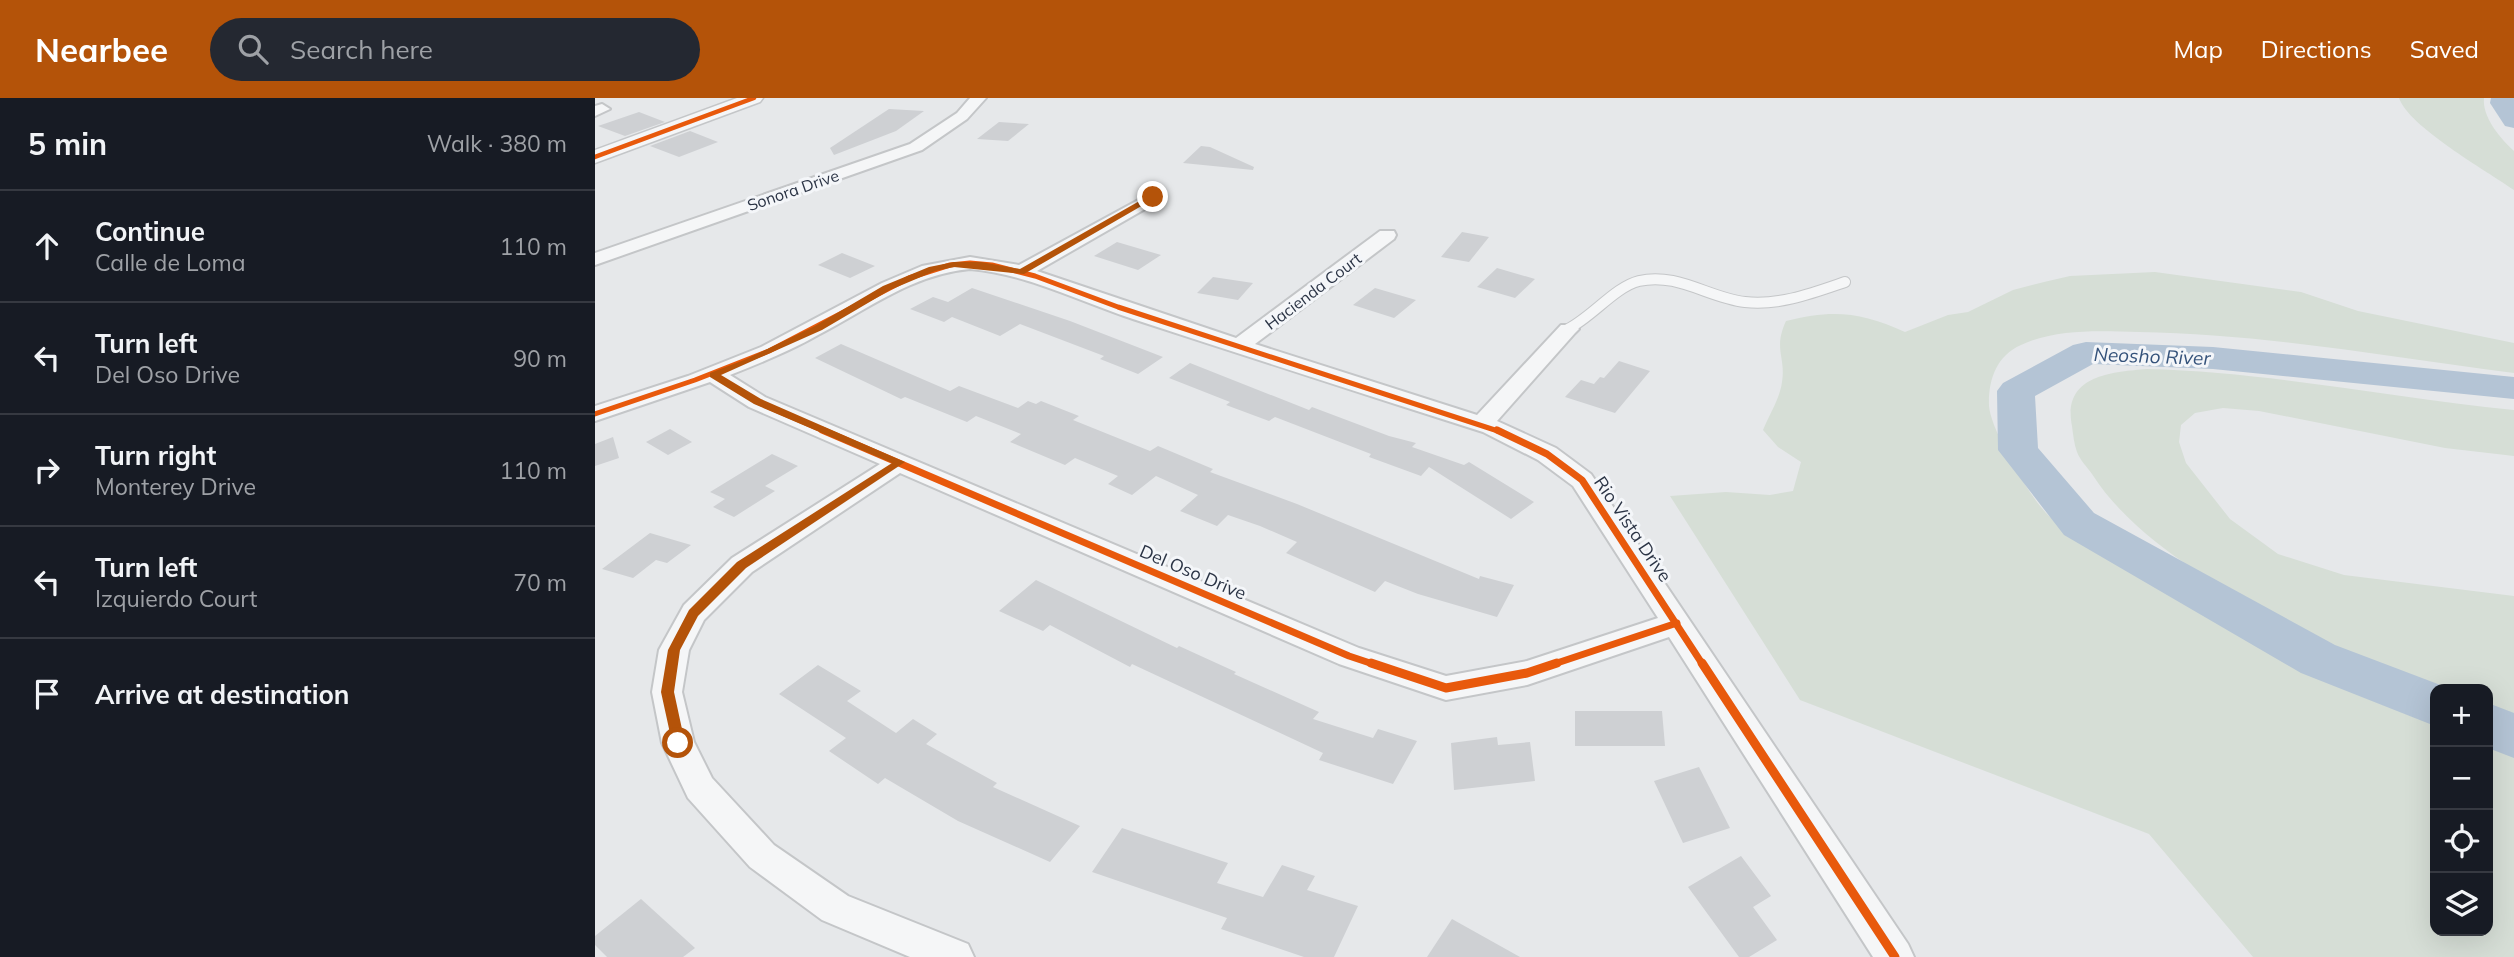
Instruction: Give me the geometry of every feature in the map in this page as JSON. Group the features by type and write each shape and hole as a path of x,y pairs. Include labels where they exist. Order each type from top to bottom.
{"street":[{"path":"595,156 754,98"},
{"name":"Sonora Drive","path":"595,259 916,148 962,116 978,98"},
{"path":"1021,272 1153,197"},
{"name":"Hacienda Court","path":"1239,346 1387,235"},
{"name":"Rio Vista Drive","path":"595,414 748,362 819,328 887,288 932,269 967,264 1021,272 1091,298 1482,424 1547,454 1582,480 1895,957"},
{"path":"1482,424 1569,329"},
{"name":"Del Oso Drive","path":"714,375 758,402 1349,656 1446,688 1527,673 1677,623"},
{"path":"900,462 742,565 694,613 674,650 667,692 678,743 700,788 762,856 835,908 955,957"}],"lane":[{"path":"1569,329 1587,318 1616,290 1646,279 1662,279 1733,301 1767,302 1802,296 1845,282"}],"shaded area":[{"path":"2399,98 2484,98 2489,120 2514,151 2514,190 2433,135 2417,122"},
{"path":"2155,272 2301,292 2358,311 2514,343 2514,373 2233,337 2110,331 2064,333 2021,345 2005,356 1992,379 1989,406 1991,417 2013,464 2032,495 2057,523 2223,625 2328,677 2430,721 2430,936 2493,936 2493,747 2514,755 2514,957 2253,957 2149,834 1800,700 1670,496 1726,492 1770,495 1793,491 1801,462 1778,447 1763,430 1781,388 1783,373 1780,339 1786,321 1818,315 1847,314 1874,320 1905,332 1948,315 1968,312 2013,290 2070,276"},
{"path":"2147,369 2239,375 2514,410 2514,456 2445,448 2259,411 2223,408 2195,413 2181,425 2179,442 2186,463 2230,519 2278,554 2344,575 2514,596 2514,716 2493,709 2493,684 2430,684 2430,689 2416,686 2287,622 2212,581 2143,531 2115,504 2080,458 2074,442 2071,409 2074,396 2092,380 2118,372"}],"building":[{"path":"889,109 924,111 896,131 834,155 830,148"},
{"path":"639,112 665,122 625,136 598,126"},
{"path":"999,122 1029,124 1008,141 977,139"},
{"path":"690,131 718,142 679,157 650,146"},
{"path":"1201,146 1210,147 1254,167 1253,170 1183,163"},
{"path":"1462,232 1489,237 1469,262 1441,257"},
{"path":"1117,242 1161,255 1138,270 1094,256"},
{"path":"842,253 875,266 850,278 818,265"},
{"path":"1497,268 1535,279 1515,298 1477,287"},
{"path":"1213,277 1253,283 1238,300 1197,293"},
{"path":"972,288 1070,321 1163,357 1138,374 1100,359 1104,356 1020,324 1000,336 952,317 944,322 910,309 933,297 948,302"},
{"path":"1375,288 1416,300 1394,318 1353,305"},
{"path":"841,344 950,391 959,386 1018,408 1028,401 1036,404 1041,401 1079,416 1073,420 1150,451 1158,446 1213,469 1210,472 1297,504 1479,579 1480,576 1514,585 1497,617 1418,594 1385,581 1375,592 1286,553 1297,542 1260,526 1228,515 1217,526 1180,511 1198,495 1156,476 1132,495 1108,484 1118,476 1075,458 1065,465 1010,442 1021,434 976,416 967,422 905,397 901,399 815,358"},
{"path":"1619,361 1650,371 1615,413 1565,397 1581,380 1594,384 1600,377 1604,378"},
{"path":"1190,363 1309,410 1312,407 1389,436 1416,443 1412,447 1464,465 1469,462 1534,502 1511,519 1429,467 1421,476 1275,417 1269,421 1226,405 1230,402 1169,378"},
{"path":"670,429 692,442 668,455 646,442"},
{"path":"613,437 619,458 595,466 595,444"},
{"path":"772,454 798,466 765,486 775,491 734,517 713,507 725,499 710,492"},
{"path":"650,533 691,545 667,563 656,560 633,578 602,569"},
{"path":"1036,580 1319,712 1313,719 1373,738 1378,729 1417,741 1393,784 1319,760 1323,753 1132,664 1130,667 1050,625 1043,631 999,611"},
{"path":"818,665 861,691 847,701 896,733 913,719 937,734 926,744 997,783 993,787 1080,826 1050,862 958,821 885,778 878,784 829,751 846,738 779,694"},
{"path":"1575,711 1662,711 1665,746 1575,746"},
{"path":"1497,737 1498,745 1530,742 1535,781 1454,790 1451,743"},
{"path":"1699,767 1730,828 1683,843 1654,781"},
{"path":"1122,828 1228,863 1217,883 1263,897 1282,865 1315,876 1307,890 1358,906 1334,957 1304,957 1221,929 1227,918 1092,872"},
{"path":"1741,856 1771,896 1753,907 1777,940 1749,957 1739,957 1688,887"},
{"path":"641,899 695,948 683,957 607,957 595,945 595,936"},
{"path":"1452,919 1520,957 1427,957"}],"waterway":[{"name":"Neosho River","path":"2504,98 2503,103 2514,120"},
{"name":"Neosho River","path":"2430,703 2318,659 2079,524 2018,450 2016,391 2086,353 2213,358 2514,388"},
{"name":"Neosho River","path":"2493,727 2514,736"}],"cycle path":[{"path":"595,157 754,98"},
{"path":"595,414 745,362 909,278 929,270 970,263 992,265 1035,276 1118,307 1491,427 1547,454 1582,480 1895,957"},
{"path":"714,375 757,402 1349,656 1446,688 1527,673 1677,623"}],"route":[{"path":"678,743 667,692 674,650 694,613 742,565 900,462 758,402 714,375 819,328 887,288 932,269 954,264 981,265 1021,272 1153,197"}]}
